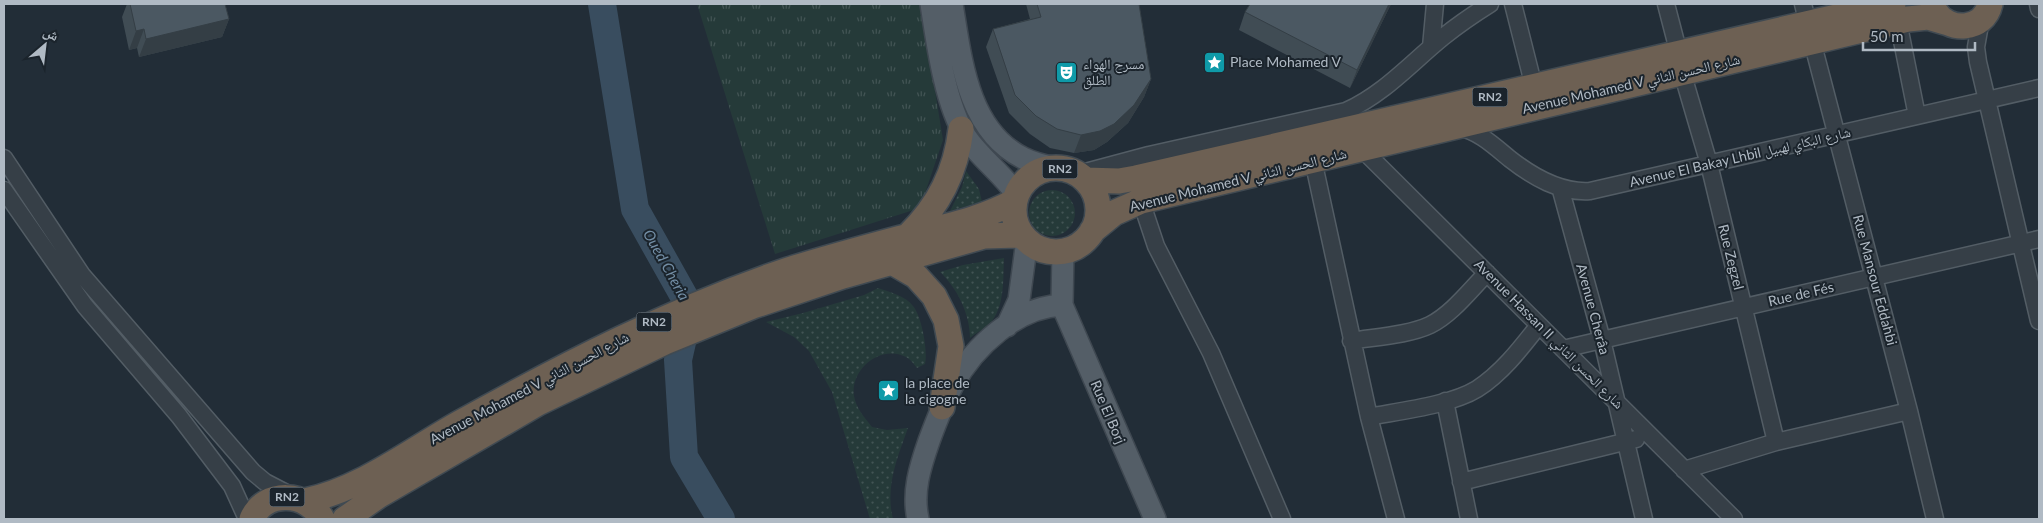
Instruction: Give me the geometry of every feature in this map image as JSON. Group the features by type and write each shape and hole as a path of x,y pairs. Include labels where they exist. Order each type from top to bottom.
{"highway":[{"name":"Avenue Mohamed V شارع الحسن الثاني","path":"1092,231 1114,213 1141,201 1363,150 1456,126 1680,63 1808,23 1896,12 1928,17 1943,17 1968,26 1990,11"},
{"name":"Avenue Mohamed V شارع الحسن الثاني","path":"1073,174 1119,181 1136,178 1534,87 1680,63"},
{"path":"908,236 932,210 949,180 955,163 961,129"},
{"name":"RN2","path":"1016,198 1022,186 1036,173 1073,174 1092,189 1097,205 1096,221 1092,231 1084,241 1075,247 1051,252 1040,249 1025,238"},
{"path":"1016,198 1015,219 1025,238"},
{"name":"Avenue Mohamed V شارع الحسن الثاني","path":"793,280 908,236 980,217 1016,198"},
{"name":"Avenue Mohamed V شارع الحسن الثاني","path":"346,519 610,342 654,322 735,289 892,262 984,236 1025,238"},
{"path":"892,262 916,276 934,296 946,320 951,346 942,407"},
{"name":"Avenue Mohamed V شارع الحسن الثاني","path":"299,499 338,492 353,486 531,395"},
{"name":"RN2","path":"252,519 261,507 270,501 282,497 299,499 314,508 322,519"}],"main road":[{"path":"931,4 941,60 952,104 961,129 973,146 1003,176 1016,198"},
{"path":"952,4 968,86 979,114 993,133 1009,149 1022,158 1073,174"},
{"path":"1007,326 1019,300 1025,238"},
{"path":"918,519 916,494 918,478 942,407 954,383 968,362 986,342 1007,326 1032,311 1048,306 1062,305 1063,251"},
{"name":"Rue El Borj","path":"1062,305 1155,519"}],"street":[{"path":"1431,47 1435,4"},
{"path":"1073,174 1346,111 1365,102 1385,88 1431,47 1490,4"},
{"path":"1513,4 1534,87"},
{"name":"Rue Zegzel","path":"1666,4 1680,63 1709,164 1776,442"},
{"path":"2038,4 2039,9"},
{"path":"1978,62 1978,33 1990,11"},
{"path":"1896,12 1917,116"},
{"path":"1943,17 1972,48 1978,62 2039,320"},
{"name":"Rue Mansour Eddahbi","path":"1808,23 1909,411 1935,519"},
{"name":"Avenue El Bakay Lhbil شارع البكاي لهبيل","path":"1456,126 1478,134 1527,171 1560,187 1575,191 1590,191 2039,88"},
{"name":"Avenue Hassan II شارع الحسن الثاني","path":"1363,150 1734,519"},
{"path":"4,158 82,275 193,404 253,472 272,487 299,499"},
{"path":"1313,160 1351,341 1396,519"},
{"name":"Avenue Cherâa","path":"1560,187 1602,340 1644,519"},
{"path":"4,190 85,306 112,340 179,416 232,486 247,519"},
{"path":"1141,201 1156,246 1211,353 1282,519"},
{"name":"Rue de Fés","path":"1563,348 2039,239"},
{"path":"1351,341 1419,329 1432,324 1449,311 1487,273"},
{"path":"1369,417 1444,401 1476,390 1494,376 1539,325"},
{"path":"1444,401 1469,519"},
{"path":"179,416 193,404"},
{"path":"1684,470 1776,442 1909,411"},
{"path":"1461,482 1650,435"}],"green space":[{"path":"697,4 921,4 943,140 920,208 775,254"},
{"path":"966,171 979,189 982,202 950,211 962,187"},
{"path":"1052,190 1065,194 1071,200 1075,213 1071,226 1065,232 1052,236 1039,232 1033,226 1029,213 1033,200 1039,194"},
{"path":"1004,258 999,307 992,321 970,338 968,320 961,302 952,286 940,272 963,265"},
{"path":"878,288 902,297 913,306 922,326 926,351 925,364 917,368 907,358 896,354 886,354 877,357 862,369 854,386 854,396 857,405 872,427 887,430 908,428 896,462 891,484 890,496 893,519 870,519 832,392 809,351 794,337 766,322 864,295"}],"building":[{"path":"130,4 225,4 229,19 146,39 144,29 136,31"},
{"name":"مسرح الهواء الطلق","path":"1037,4 1139,4 1151,79 1134,105 1114,124 1100,131 1081,135 1057,129 1036,116 1015,95 993,29 1041,17"},
{"path":"1250,4 1389,4 1357,70 1245,12"}],"waterway":[{"name":"Oued Cheria","path":"602,4 635,209 690,307 678,360 684,457 721,519"}],"place":[{"name":"Place Mohamed V","path":"1214,62"},
{"name":"مسرح الهواء الطلق","path":"1067,72"},
{"name":"la place de la cigogne","path":"889,391"}]}
